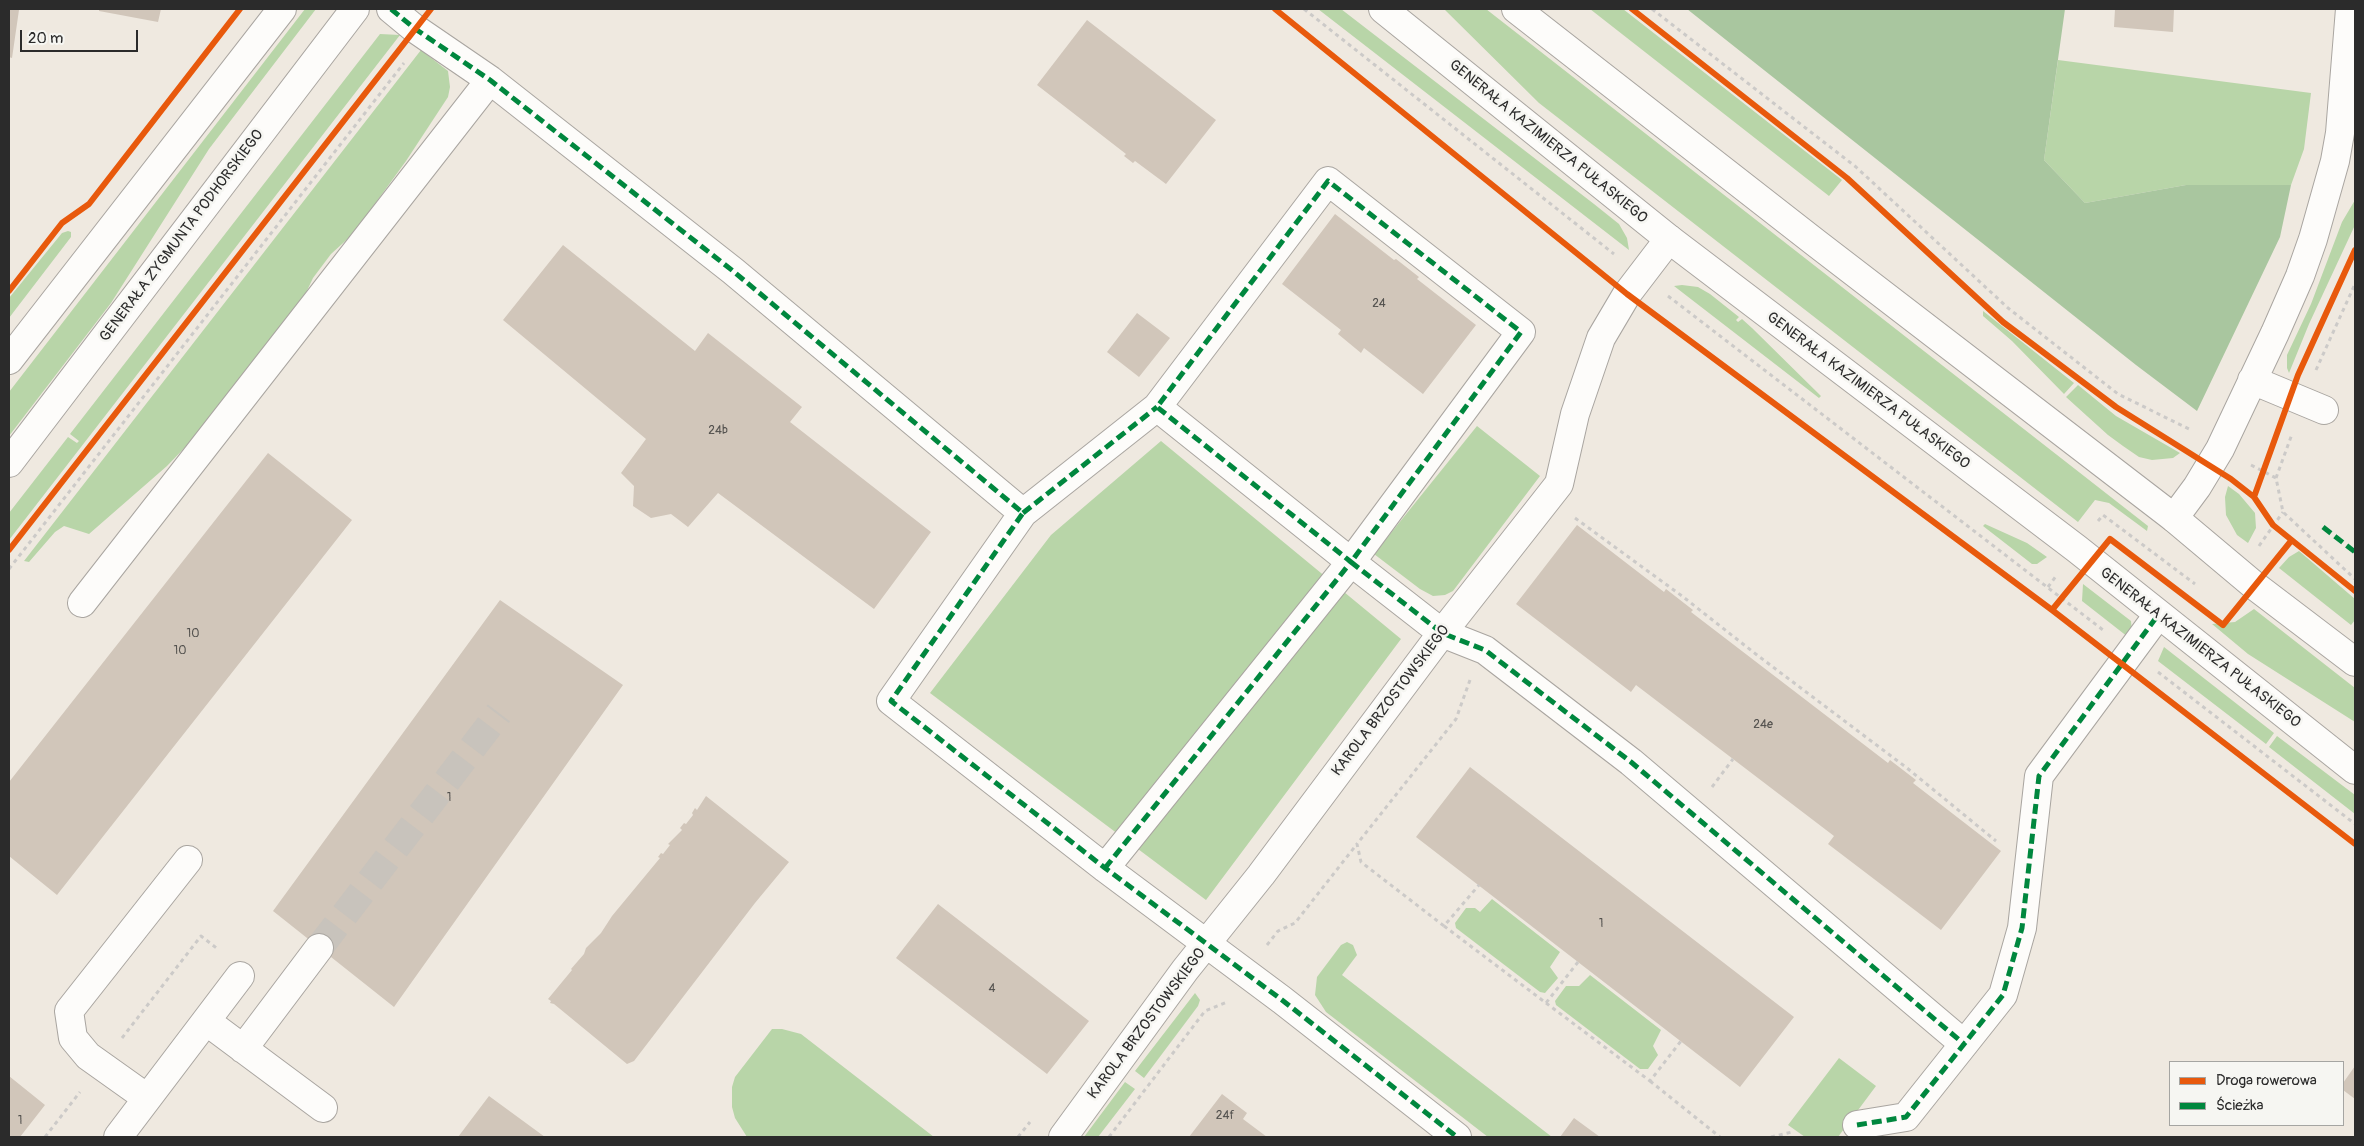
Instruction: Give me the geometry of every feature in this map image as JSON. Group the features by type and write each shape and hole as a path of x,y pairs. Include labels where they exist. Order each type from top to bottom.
{"street":[{"path":"9,360 282,9"},
{"name":"GENERAŁA ZYGMUNTA PODHORSKIEGO","path":"9,463 355,9"},
{"path":"391,9 426,36 490,80 733,270 1024,513"},
{"name":"GENERAŁA KAZIMIERZA PUŁASKIEGO","path":"1383,9 1669,239 2092,561 2355,770"},
{"path":"1516,9 1816,243 2174,518 2255,586 2355,662"},
{"path":"2174,518 2220,449 2300,276 2324,204 2340,133 2350,9"},
{"path":"82,603 490,80"},
{"path":"1105,868 1351,562 1521,332 1328,181 1157,407 1024,513 891,701 1105,868 1282,1000 1457,1137"},
{"name":"KAROLA BRZOSTOWSKIEGO","path":"1063,1137 1185,970 1206,945 1442,633 1559,484 1575,414 1600,338 1627,294 1669,239"},
{"path":"2252,380 2324,410"},
{"path":"1157,407 1442,633 1486,650 1630,762 1964,1044"},
{"path":"1857,1125 1906,1117 2003,995 2022,928 2039,776 2158,615"},
{"path":"147,1098 88,1056 73,1038 69,1011 188,860"},
{"path":"243,1049 319,948"},
{"path":"131,1133 147,1098 240,976"},
{"path":"206,1021 323,1108"}],"path":[{"path":"1304,9 1669,297 2355,824"},
{"path":"1652,9 1856,167 2008,308 2118,394 2199,434 2220,449 2276,478 2283,512 2355,579"},
{"path":"9,569 426,36"},
{"path":"1665,304 1669,297"},
{"path":"2261,481 2268,464"},
{"path":"1577,509 1573,517 1682,596 1757,656 1907,768 2012,854 2030,858"},
{"path":"2269,518 2279,531"},
{"path":"2057,605 2092,561"},
{"path":"1486,650 1474,668 1456,719 1356,844 1361,862 1650,1081 1720,1137"},
{"path":"1710,790 1733,759"},
{"path":"1444,926 1479,885"},
{"path":"45,1137 201,936 223,953"},
{"path":"1546,1003 1578,962"},
{"path":"1109,1137 1205,1011 1227,1002 1234,1009"},
{"path":"1650,1081 1681,1041"},
{"path":"1771,1137 1792,1132"}],"green space":[{"path":"305,9 316,9 209,149 111,303 9,436 9,392"},
{"path":"1318,9 1341,9 1594,204 1619,224 1627,238 1629,250"},
{"path":"1444,9 1486,9 2148,526 2147,531 2109,503 2095,500 2078,522 1539,103"},
{"path":"1590,9 1623,9 1842,180 1829,196"},
{"path":"1687,9 2065,9 2044,160 2085,203 2186,185 2291,185 2280,237 2197,411 2136,365"},
{"path":"380,34 400,35 9,540 9,513 68,437 77,443 79,441 70,434"},
{"path":"421,50 448,71 450,87 448,97 406,161 353,234 331,254 313,278 303,299 192,440 167,466 89,534 64,526 55,532 29,562 24,561"},
{"path":"2058,60 2311,93 2304,149 2291,185 2186,185 2085,203 2044,160"},
{"path":"2355,200 2355,225 2309,324 2289,373 2287,355 2311,304 2342,222"},
{"path":"71,232 71,237 9,318 9,298 62,233"},
{"path":"1674,286 1698,287 1739,317 1736,320 1738,322 1742,319 1821,396 1819,398"},
{"path":"1983,311 2074,383 2064,394 2012,341 1983,316"},
{"path":"2078,385 2116,416 2180,453 2173,458 2152,460 2139,457 2108,435 2066,397"},
{"path":"1477,426 1540,476 1453,591 1445,595 1433,596 1420,589 1374,554"},
{"path":"1161,441 1401,639 1206,900 930,693 1051,535"},
{"path":"2228,486 2239,494 2255,513 2256,528 2248,543 2237,535 2226,515 2225,497"},
{"path":"1985,524 2027,543 2047,557 2037,564 2032,564 1983,526"},
{"path":"2299,551 2355,599 2355,620 2351,625 2279,568 2289,557"},
{"path":"2083,584 2131,621 2132,632 2128,637 2082,601"},
{"path":"2254,609 2355,688 2355,722 2248,654 2212,624 2235,622"},
{"path":"2164,647 2274,733 2266,744 2158,661"},
{"path":"2277,736 2355,795 2355,814 2269,747"},
{"path":"1492,899 1560,952 1550,967 1558,978 1545,993 1540,992 1456,928 1455,923 1466,908 1475,908 1480,912"},
{"path":"1347,942 1353,945 1357,955 1342,975 1552,1137 1488,1137 1326,1012 1315,995 1317,977 1341,945"},
{"path":"1590,975 1661,1030 1653,1046 1658,1055 1648,1069 1640,1069 1556,1005 1555,1001 1566,986 1579,986"},
{"path":"1195,993 1200,1000 1198,1006 1144,1078 1135,1071"},
{"path":"772,1029 782,1029 801,1034 934,1137 747,1137 735,1118 732,1107 732,1087 735,1077"},
{"path":"1839,1058 1876,1086 1838,1137 1805,1137 1788,1125"},
{"path":"1125,1082 1135,1089 1098,1137 1084,1137"}],"building":[{"path":"9,9 19,10 12,58 9,57"},
{"path":"99,9 161,9 158,22 99,11"},
{"path":"2115,9 2174,9 2173,32 2114,27"},
{"path":"1087,20 1216,120 1166,184 1135,161 1133,163 1124,156 1126,154 1037,85"},
{"path":"1335,214 1419,277 1417,279 1476,325 1423,394 1364,348 1361,353 1338,334 1341,330 1282,284"},
{"path":"563,245 695,351 708,333 802,407 790,422 931,532 874,609 718,493 688,527 671,514 651,518 633,506 634,486 621,473 646,439 503,320"},
{"path":"1137,313 1170,338 1139,377 1107,352"},
{"path":"268,453 352,520 57,895 9,856 9,782"},
{"path":"1577,525 1664,592 1666,589 1693,610 1691,612 1888,763 1890,760 1916,780 1913,783 2001,851 1941,930 1828,844 1834,836 1636,685 1631,692 1516,604"},
{"path":"500,600 623,685 394,1007 273,911"},
{"path":"1470,767 1794,1017 1740,1087 1416,837"},
{"path":"706,796 789,862 755,903 634,1061 627,1064 554,1004 550,1003 551,1001 548,999 584,954 586,948 601,933 612,916 660,858 658,857 661,853 663,854 670,845 668,844 682,830 680,828 684,823 686,824 693,815 692,813 695,808 697,810"},
{"path":"938,904 1089,1021 1047,1074 896,958"},
{"path":"2355,1066 2355,1099 2344,1091 2344,1082"},
{"path":"9,1076 45,1105 20,1137 9,1137"},
{"path":"1222,1094 1247,1113 1243,1119 1267,1137 1189,1137"},
{"path":"489,1096 545,1137 458,1137"},
{"path":"1574,1118 1600,1137 1560,1137"}],"tunnel":[{"path":"319,948 499,713"}],"marked path":[{"path":"391,9 414,28 490,80 733,271 1023,513 891,701 1105,868 1282,1000 1457,1137"},
{"path":"1105,868 1351,562 1157,407 1328,181 1521,332 1351,562 1442,633 1485,650 1631,762 1964,1044"},
{"path":"1023,513 1157,407"},
{"path":"2323,527 2355,552"},
{"path":"1857,1125 1906,1117 2003,995 2022,928 2039,776 2158,615"}],"cycle path":[{"path":"9,291 62,223 89,204 240,9"},
{"path":"9,550 431,9"},
{"path":"1275,9 1627,294 2052,610 2355,844"},
{"path":"1632,9 1847,178 2003,322 2116,407 2231,479 2254,497 2273,525 2355,591"},
{"path":"2254,497 2298,375 2355,250"},
{"path":"2052,610 2110,539 2223,625 2291,541"}]}
